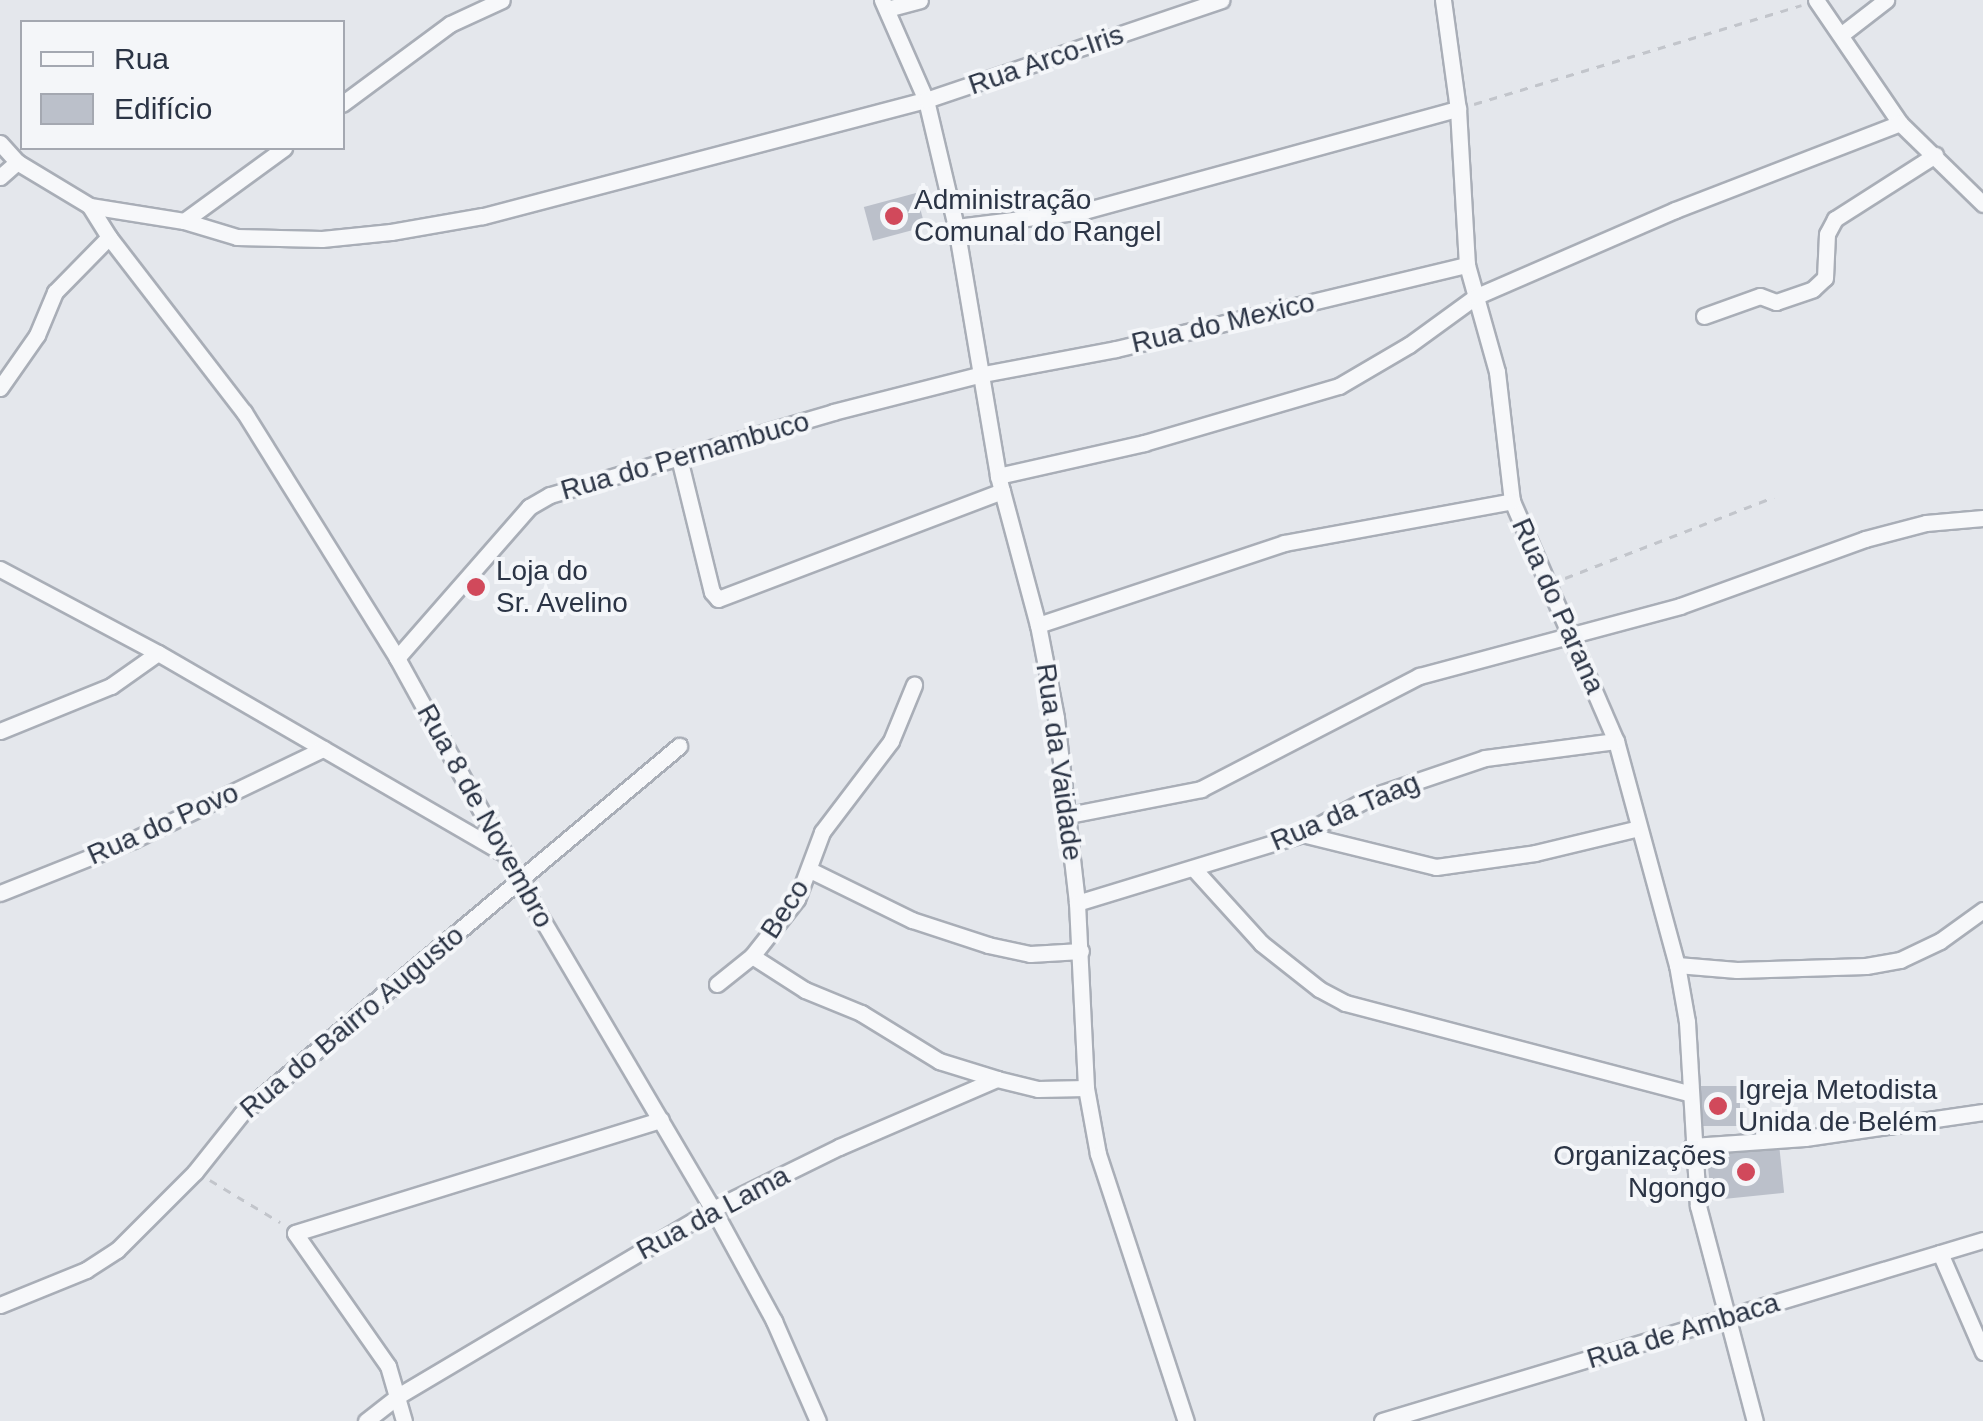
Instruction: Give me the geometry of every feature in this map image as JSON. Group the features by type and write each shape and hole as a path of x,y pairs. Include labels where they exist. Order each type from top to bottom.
{"street":[{"path":"345,102 450,24 502,0"},
{"path":"885,4 920,0"},
{"name":"Rua Arco-Iris","path":"90,206 184,221 237,237 322,238 391,232 483,216 926,100 1222,0"},
{"name":"Rua do Parana","path":"1443,0 1458,109 1467,265 1498,372 1512,501 1616,741 1678,964 1686,1022 1698,1206 1755,1421"},
{"path":"1816,0 1900,123 1983,204"},
{"path":"1842,34 1886,0"},
{"name":"Rua da Vaidade","path":"885,4 926,100 956,227 978,375 1000,483 1038,624 1069,815 1078,902 1086,1088 1103,1170 1186,1421"},
{"path":"956,227 1084,211 1458,109"},
{"path":"680,458 712,592 718,600 1000,483 1306,399 1376,366 1475,297 1674,210 1900,123"},
{"path":"0,143 16,162 90,206"},
{"path":"184,221 281,150"},
{"path":"1704,316 1760,296 1776,302 1814,289 1824,278 1827,234 1835,218 1934,155"},
{"path":"0,178 16,162"},
{"name":"Rua 8 de Novembro","path":"90,206 109,238 244,412 398,658 503,853 713,1209 774,1322 818,1421"},
{"path":"0,388 36,336 55,292 109,238"},
{"name":"Rua do Mexico","path":"978,375 1116,348 1467,265"},
{"name":"Rua do Pernambuco","path":"398,658 529,507 550,495 978,375"},
{"path":"1038,624 1284,542 1512,501"},
{"path":"1069,815 1201,789 1420,676 1680,606 1865,539 1926,523 1983,518"},
{"path":"0,570 158,653 503,853"},
{"path":"0,731 111,686 158,653"},
{"path":"810,870 822,832 890,742 914,686"},
{"name":"Rua da Taag","path":"1078,902 1194,870 1302,834 1372,796 1486,758 1616,741"},
{"name":"Rua do Bairro Augusto","path":"0,1305 99,1262 195,1172 242,1113 679,746"},
{"name":"Rua do Povo","path":"0,893 133,840 323,749"},
{"path":"1302,834 1436,867 1535,852 1640,828"},
{"name":"Beco","path":"996,1079 939,1061 861,1014 806,990 752,956 797,900 810,870 912,920 988,944 1030,954 1081,951"},
{"path":"1194,870 1262,943 1319,989 1346,1003 1688,1094"},
{"path":"1678,964 1736,970 1866,966 1900,960 1940,941 1983,910"},
{"path":"717,984 752,956"},
{"path":"996,1079 1038,1089 1086,1088"},
{"name":"Rua da Lama","path":"366,1421 398,1396 713,1209 839,1147 996,1079"},
{"path":"1692,1146 1805,1138 1983,1112"},
{"path":"404,1421 388,1366 296,1233 661,1120"},
{"name":"Rua de Ambaca","path":"1382,1421 1983,1240"},
{"path":"1940,1253 1983,1352"}],"path":[{"path":"1458,109 1816,0"},
{"path":"1550,584 1774,497"},
{"path":"195,1172 296,1233"}],"building":[{"name":"Administração Comunal do Rangel","path":"916,193 925,227 873,241 864,207"},
{"name":"Igreja Metodista Unida de Belém","path":"1697,1086 1740,1086 1740,1126 1697,1126"},
{"name":"Organizações Ngongo","path":"1779,1144 1784,1193 1712,1200 1706,1152"}],"place":[{"name":"Administração Comunal do Rangel","path":"894,216"},
{"name":"Loja do Sr. Avelino","path":"476,587"},
{"name":"Igreja Metodista Unida de Belém","path":"1718,1106"},
{"name":"Organizações Ngongo","path":"1746,1172"}]}
